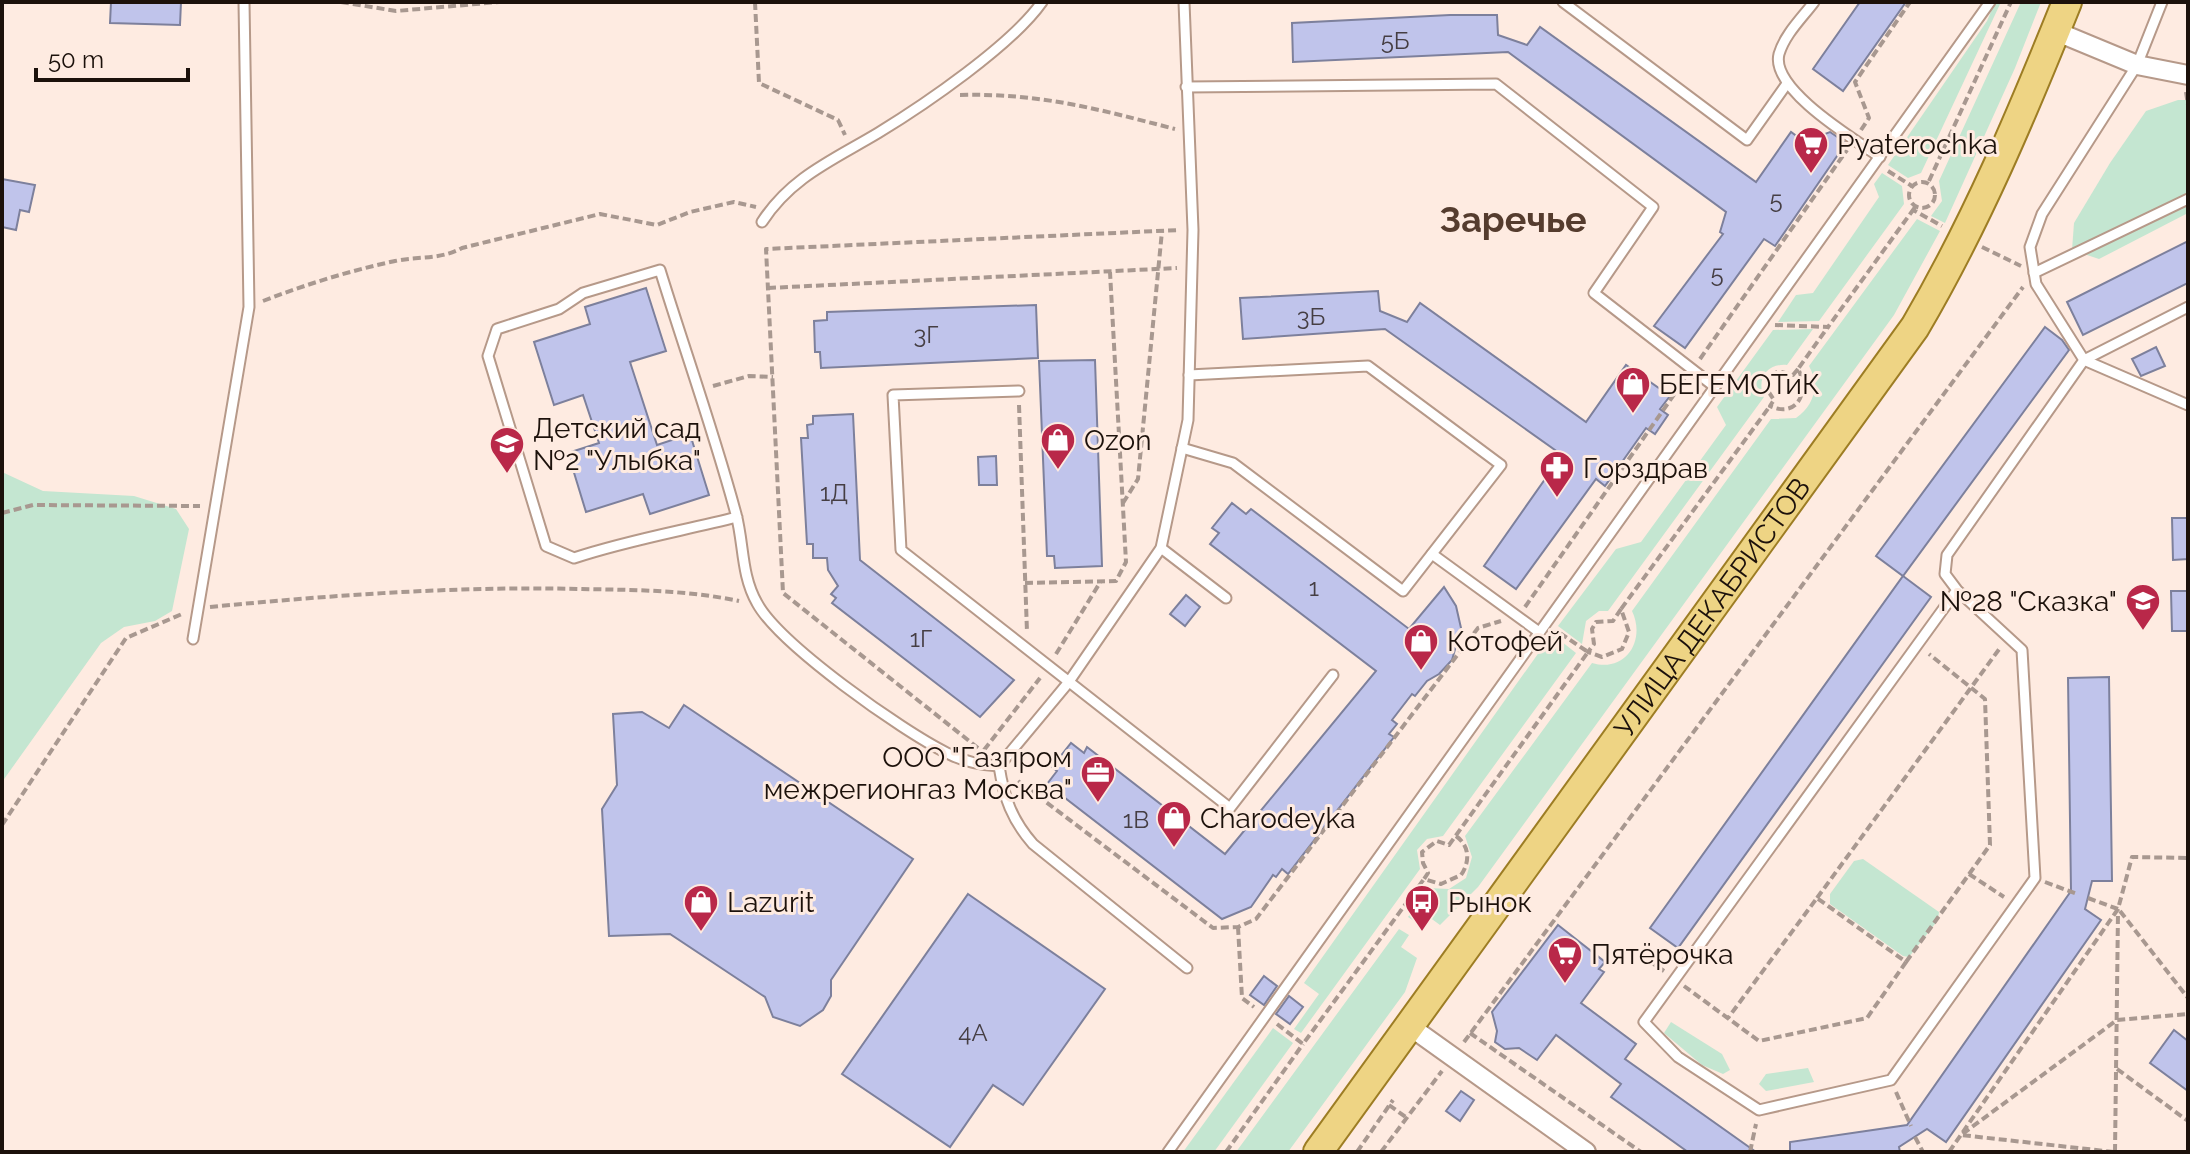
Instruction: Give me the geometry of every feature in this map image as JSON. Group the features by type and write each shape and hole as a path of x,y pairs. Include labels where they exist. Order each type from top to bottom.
{"main road":[{"name":"УЛИЦА ДЕКАБРИСТОВ","path":"1318,1152 1897,354 1965,238 2018,126 2067,2"}],"street":[{"path":"2055,31 2137,65 2188,75"},
{"path":"1408,1025 1586,1152"}],"lane":[{"path":"193,639 249,307 244,2"},
{"path":"762,222 779,196 933,96 992,51 1042,2"},
{"path":"999,766 1068,683 1161,548 1188,420 1193,230 1184,2"},
{"path":"1563,2 1747,140 1786,85"},
{"path":"1814,2 1784,41 1778,57 1786,85 1880,157"},
{"path":"1168,1152 1990,2"},
{"path":"2162,2 2137,65 2042,214 2030,247 2036,284 2084,360 2188,405"},
{"path":"1186,87 1496,84 1653,207 1594,293 1715,387"},
{"path":"2034,273 2188,199"},
{"path":"737,517 658,537 633,538 574,558 546,546 488,356 497,329 559,309 583,293 660,270 737,517 745,575 758,605 797,646 866,703 946,753 976,765 999,766"},
{"path":"1957,590 1644,1022 1678,1057 1759,1110 1891,1080 2035,878 2022,650 1957,590 1945,574 1947,555 2084,360 2188,307"},
{"path":"1182,448 1233,463 1403,591 1501,465 1368,366 1189,375"},
{"path":"1019,391 893,395 901,550 1230,808 1333,675"},
{"path":"1161,548 1226,598"},
{"path":"1432,554 1539,632"},
{"path":"999,766 1008,808 1033,844 1187,968"}],"path":[{"path":"341,2 396,11 499,2"},
{"path":"755,2 759,83 838,120 850,149"},
{"path":"1018,781 1213,928 1238,927 1256,919 1478,628 1518,616 1869,118 1855,82 1910,2"},
{"path":"1885,169 1912,186 1929,181 2011,2"},
{"path":"933,96 1007,94 1081,103 1188,132"},
{"path":"1914,209 1920,210 1933,203 1934,190 1929,181"},
{"path":"1381,1152 1959,369 2034,273 1914,209 1909,194 1912,186"},
{"path":"249,307 327,276 407,258 446,257 462,248 600,214 657,225 690,212 734,202 770,210"},
{"path":"1226,1152 1428,873 1422,858 1426,847 1437,841 1449,845 1456,836 1594,644 1592,629 1596,622 1613,621 1770,406 1774,400 1768,391 1770,378 1778,371 1793,375 1914,209"},
{"path":"1123,503 1138,479 1162,231"},
{"path":"768,288 1191,268"},
{"path":"1025,583 1116,581 1126,562 1110,272"},
{"path":"1776,325 1828,327"},
{"path":"1770,406 1783,410 1798,403 1805,381 1798,369"},
{"path":"698,390 749,376 773,377"},
{"path":"1019,391 1028,650"},
{"path":"2,513 33,505 215,506"},
{"path":"1049,667 1101,581"},
{"path":"2,825 126,638 198,609 344,594 549,588 694,591 758,605"},
{"path":"1555,629 1588,652 1602,657 1622,649 1629,632 1621,609"},
{"path":"1728,1018 2002,646 1999,628"},
{"path":"1649,961 1759,1041 1867,1018 1990,845 1985,699 1918,645"},
{"path":"1424,879 1441,884 1461,875 1468,858 1465,845 1456,836"},
{"path":"1961,1135 2115,1152 2118,909 2132,857 2188,858"},
{"path":"1969,874 2016,905"},
{"path":"2035,878 2077,894"},
{"path":"1817,898 1906,962"},
{"path":"2088,898 2118,909 2188,998"},
{"path":"1949,1152 2118,909"},
{"path":"1238,927 1242,998 1252,1002 1266,1015"},
{"path":"1961,1135 2117,1020 2188,1014"},
{"path":"1286,1021 1279,1026 1303,1044"},
{"path":"1470,1033 1641,1152"},
{"path":"2117,1069 2188,1121"},
{"path":"1891,1080 1911,1126"},
{"path":"1357,1152 1393,1100"},
{"path":"1389,1105 1407,1118"},
{"path":"1750,1152 1759,1110"},
{"path":"1915,1137 1923,1152"}],"green space":[{"path":"1995,2 2001,2 1921,173 1908,178 1888,165 1987,21"},
{"path":"2021,2 2041,2 2015,68 1945,223 1931,216 1942,201 1939,181"},
{"path":"2178,100 2188,100 2188,213 2099,259 2072,250 2074,223 2146,111"},
{"path":"1882,173 1902,186 1904,204 1819,321 1778,322 1796,295 1813,293 1879,197 1874,184"},
{"path":"1917,219 1940,231 1894,315 1478,887 1440,925 1425,914 1417,923 1408,917 1428,888 1449,889 1466,878 1472,857 1465,836 1592,663 1615,663 1630,652 1636,633 1632,611 1771,419 1796,418 1807,407 1814,388 1809,366"},
{"path":"1813,329 1787,365 1774,367 1762,378 1764,397 1608,611 1599,611 1586,621 1582,644 1558,626 1616,549 1641,542 1726,425 1717,407 1773,330"},
{"path":"2,472 43,491 134,496 176,509 189,529 172,611 155,621 124,627 101,643 2,782"},
{"path":"1552,634 1576,653 1443,836 1427,839 1417,850 1420,869 1301,1033 1294,1029 1319,994 1304,983"},
{"path":"1863,859 1939,912 1938,920 1909,957 1903,956 1830,904 1830,894 1854,861"},
{"path":"1399,929 1409,935 1401,947 1417,958 1405,992 1288,1152 1236,1152"},
{"path":"1671,1022 1722,1054 1730,1070 1723,1074 1702,1065 1664,1033"},
{"path":"1273,1028 1293,1043 1214,1152 1183,1152"},
{"path":"1808,1068 1814,1082 1766,1091 1759,1084 1766,1074"}],"building":[{"path":"111,2 181,2 180,25 110,23"},
{"path":"1860,2 1906,2 1843,91 1813,69"},
{"path":"1497,15 1498,35 1527,45 1540,27 1756,182 1791,132 1813,148 1822,135 1830,132 1846,143 1775,246 1764,239 1685,348 1654,326 1723,234 1720,232 1726,212 1508,52 1293,62 1292,23"},
{"path":"2,179 35,185 29,212 20,210 16,230 2,227"},
{"path":"2188,241 2188,283 2083,335 2067,302"},
{"path":"646,288 666,351 630,362 657,445 690,434 709,495 650,514 643,494 586,512 568,453 599,443 583,395 554,405 534,342 590,324 585,307"},
{"path":"1378,291 1380,311 1407,322 1420,303 1586,422 1626,365 1670,396 1660,409 1668,415 1655,434 1646,428 1605,486 1596,479 1516,589 1484,566 1562,455 1385,329 1243,339 1240,298"},
{"path":"1036,305 1038,358 821,368 820,352 815,352 814,321 827,320 827,312"},
{"path":"2045,327 2069,350 1903,576 1876,556"},
{"path":"2156,347 2165,366 2141,376 2132,359"},
{"path":"1095,360 1102,566 1055,568 1054,556 1047,556 1039,361"},
{"path":"853,414 860,560 1014,680 980,717 832,603 836,598 831,594 838,586 828,570 827,558 813,558 813,544 807,544 801,438 808,438 807,425 813,424 813,416"},
{"path":"996,456 997,485 979,485 978,457"},
{"path":"1232,503 1246,514 1251,509 1409,629 1444,587 1456,606 1461,628 1452,660 1415,696 1412,694 1392,720 1397,724 1389,734 1394,737 1288,874 1282,869 1276,877 1273,875 1251,907 1222,919 1047,784 1057,771 1052,767 1071,743 1084,753 1087,747 1225,854 1376,671 1210,544 1219,533 1212,528"},
{"path":"2172,518 2188,518 2188,559 2173,560"},
{"path":"1903,576 1931,597 1678,948 1650,928"},
{"path":"2171,591 2188,591 2188,631 2172,631"},
{"path":"1186,595 1200,607 1185,626 1170,614"},
{"path":"2109,677 2112,881 2092,881 2085,909 2101,920 1946,1142 1927,1129 1899,1147 1900,1152 1790,1152 1790,1142 1907,1125 2071,891 2068,678"},
{"path":"684,705 913,859 831,980 831,996 823,1010 800,1026 773,1017 765,997 670,934 609,936 602,809 617,785 613,714 642,712 669,728"},
{"path":"968,894 1105,989 1023,1105 993,1085 950,1147 842,1074"},
{"path":"1558,925 1605,962 1599,969 1604,972 1581,1003 1636,1044 1625,1059 1756,1152 1688,1152 1611,1097 1621,1084 1556,1035 1537,1060 1519,1048 1505,1049 1495,1042 1497,1031 1492,1012"},
{"path":"1264,976 1277,986 1264,1005 1250,995"},
{"path":"1289,996 1303,1007 1290,1024 1276,1014"},
{"path":"2174,1030 2188,1041 2188,1091 2150,1063"},
{"path":"1461,1091 1474,1100 1460,1121 1446,1111"}],"place":[{"name":"Pyaterochka","path":"1811,175"},
{"name":"БЕГЕМОТиК","path":"1633,415"},
{"name":"Ozon","path":"1058,471"},
{"name":"Детский сад №2 \"Улыбка\"","path":"507,475"},
{"name":"Горздрав","path":"1557,499"},
{"name":"№28 \"Сказка\"","path":"2143,632"},
{"name":"Котофей","path":"1421,672"},
{"name":"ООО \"Газпром межрегионгаз Москва\"","path":"1098,804"},
{"name":"Charodeyka","path":"1174,849"},
{"name":"Lazurit","path":"701,933"},
{"name":"Рынок","path":"1422,933"},
{"name":"Пятёрочка","path":"1565,985"}],"district":[{"name":"Заречье","path":"1513,219"}]}
